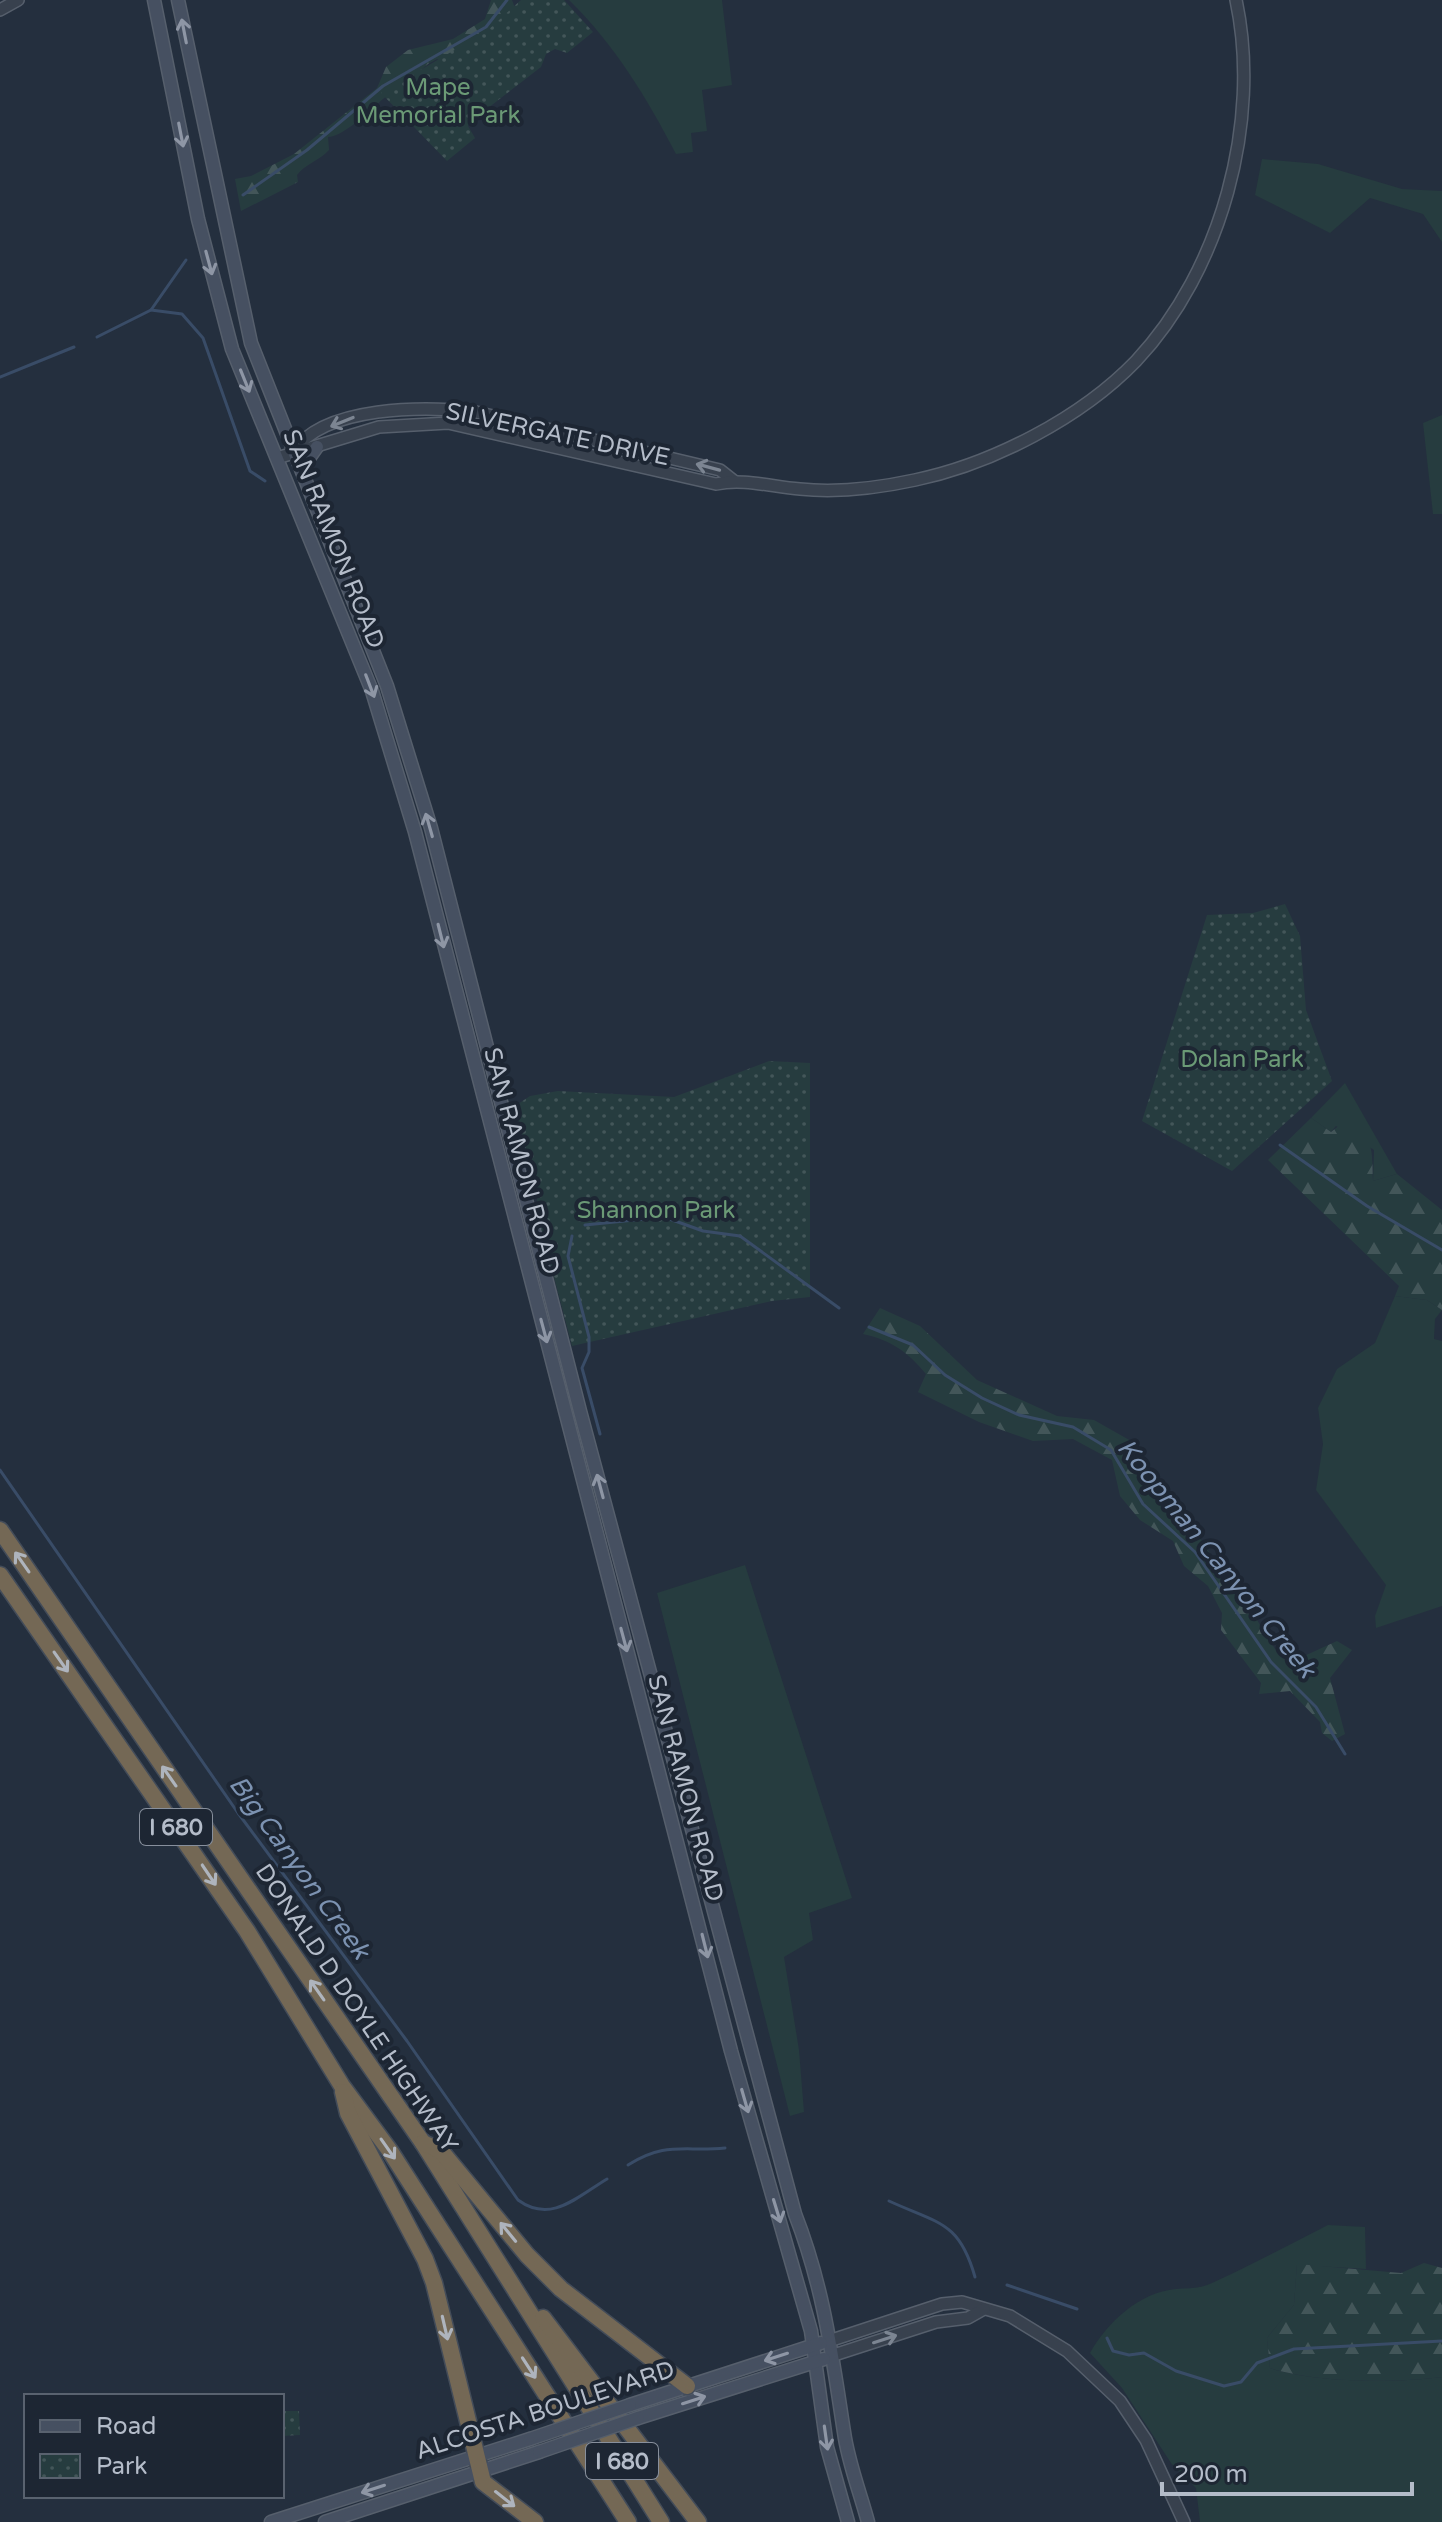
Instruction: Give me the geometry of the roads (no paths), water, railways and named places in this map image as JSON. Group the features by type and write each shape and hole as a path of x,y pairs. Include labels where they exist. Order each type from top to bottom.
{"highway":[{"name":"DONALD D DOYLE HIGHWAY","path":"0,1530 423,2143 661,2522"},
{"name":"DONALD D DOYLE HIGHWAY","path":"0,1575 247,1931 342,2086 390,2151 628,2522"},
{"path":"342,2086 348,2113 425,2259 434,2283 483,2482 535,2522"},
{"path":"423,2143 441,2151 527,2255 561,2289 687,2386"},
{"path":"470,2221 493,2244 595,2389 698,2522"}],"main road":[{"name":"SAN RAMON ROAD","path":"154,0 198,219 232,349 372,691 415,832 731,2051 814,2345 827,2447 848,2522"},
{"name":"SAN RAMON ROAD","path":"178,0 248,334 387,686 431,828 713,1918 832,2340 844,2433 868,2522"},
{"name":"SAN RAMON ROAD","path":"304,475 307,461 317,447"},
{"name":"ALCOSTA BOULEVARD","path":"325,2522 477,2464 530,2439 832,2340"},
{"name":"ALCOSTA BOULEVARD","path":"271,2522 477,2464 539,2452 834,2355"},
{"path":"843,2509 855,2514 860,2522"}],"street":[{"path":"0,10 18,0"},
{"name":"SILVERGATE DRIVE","path":"277,458 379,427 448,423 716,484 734,481 829,490 885,486 944,474 1059,423 1104,390 1136,360 1174,312 1222,213 1237,163 1243,57 1236,0"},
{"name":"SILVERGATE DRIVE","path":"293,452 302,439 359,415 399,409 445,409 476,412 720,470 734,481"},
{"path":"832,2340 942,2304 962,2302 1010,2316 1036,2329 1095,2373 1138,2428 1184,2522"},
{"path":"834,2355 936,2322 968,2318 984,2309"}],"waterway":[{"path":"243,195 307,150 383,86 486,27 507,0"},
{"path":"97,337 151,310 186,260"},
{"path":"151,310 182,314 203,338 250,471 265,481"},
{"path":"0,377 74,347"},
{"path":"1280,1145 1367,1206 1442,1250"},
{"name":"Koopman Canyon Creek","path":"585,1225 664,1217 703,1231 740,1236 839,1308"},
{"name":"Koopman Canyon Creek","path":"572,1236 568,1256 589,1337 589,1352 582,1368 600,1434"},
{"name":"Koopman Canyon Creek","path":"869,1327 913,1345 945,1375 982,1398 1019,1415 1073,1427 1111,1450 1143,1504 1195,1552 1271,1662 1316,1707 1345,1754"},
{"name":"Big Canyon Creek","path":"0,1470 238,1813 407,2041 518,2200 530,2207 553,2209 607,2179"},
{"name":"Big Canyon Creek","path":"628,2165 665,2150 725,2148"},
{"name":"Big Canyon Creek","path":"889,2201 934,2220 954,2234 969,2259 975,2277"},
{"name":"Big Canyon Creek","path":"1007,2285 1077,2309"},
{"name":"Big Canyon Creek","path":"1107,2338 1113,2351 1129,2355 1144,2353 1176,2371 1224,2386 1241,2382 1257,2363 1294,2349 1442,2341"}],"park label":[{"name":"Mape Memorial Park","path":"438,101"},
{"name":"Dolan Park","path":"1242,1059"},
{"name":"Shannon Park","path":"656,1210"}]}
